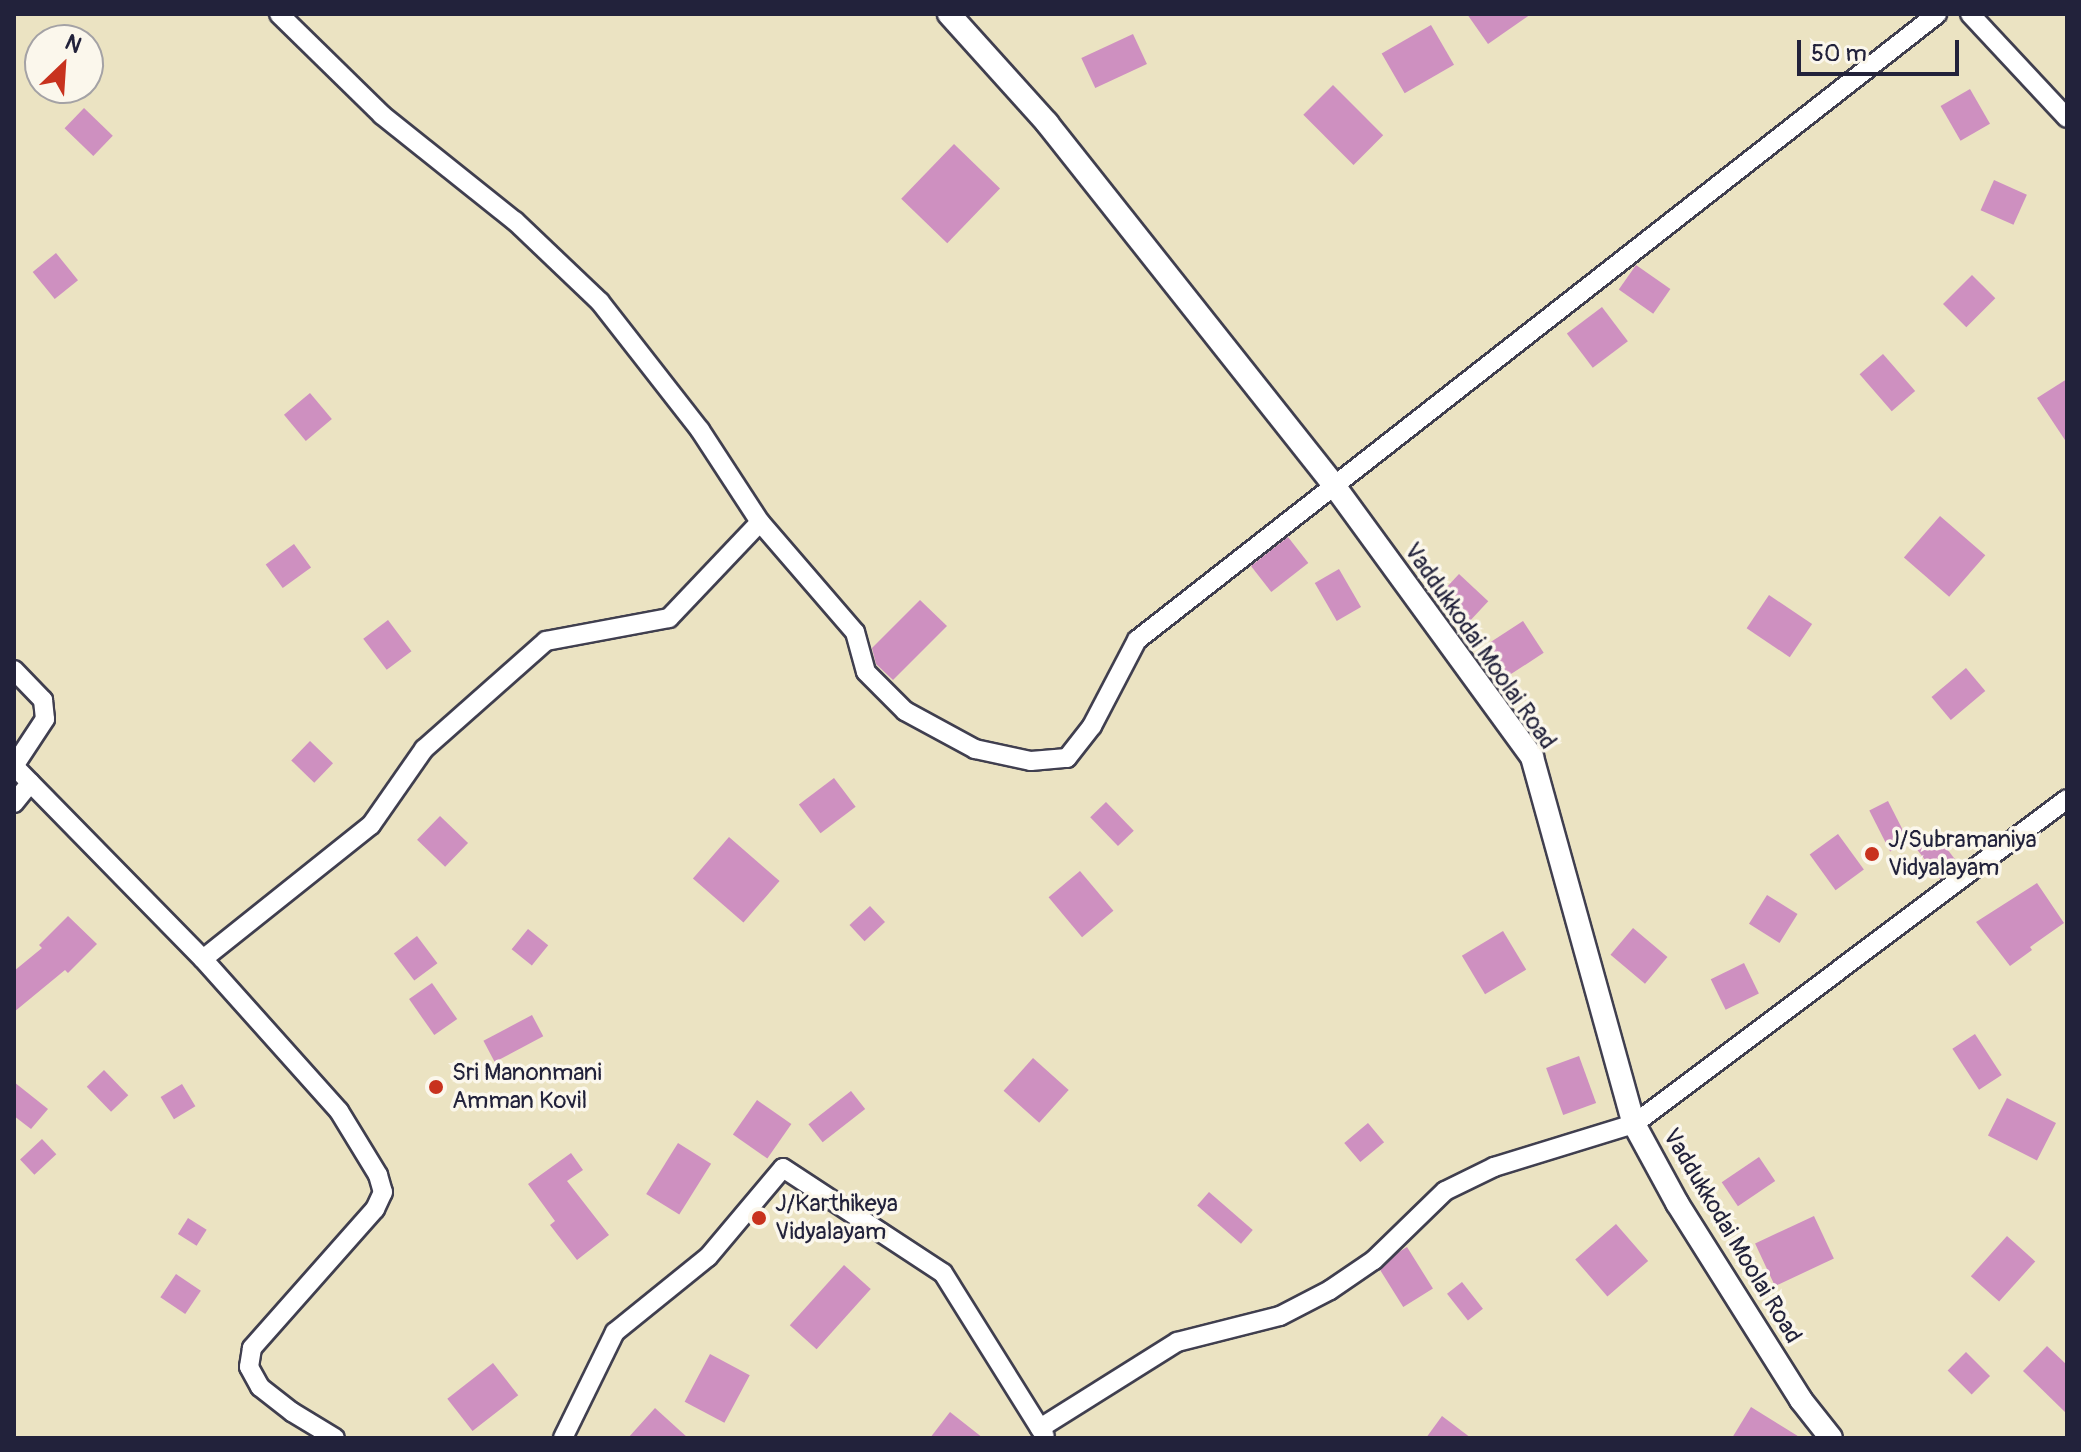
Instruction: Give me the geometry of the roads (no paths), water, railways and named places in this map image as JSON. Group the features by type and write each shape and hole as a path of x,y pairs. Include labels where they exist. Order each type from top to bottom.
{"street":[{"path":"279,14 382,115 515,221 600,302 700,430 760,522 855,632 866,672 905,711 975,749 1043,760 1067,758 1092,726 1137,640 1937,14"},
{"name":"Vaddukkodai Moolai Road","path":"949,14 1047,123 1333,484 1532,757 1634,1124 1677,1203 1801,1400 1831,1438"},
{"path":"1970,14 2067,118"},
{"path":"203,959 371,825 424,749 546,641 669,618 760,522"},
{"path":"14,670 43,700 45,719 14,766 203,959 339,1111 378,1175 383,1192 375,1209 252,1348 249,1367 260,1387 292,1412 335,1438"},
{"path":"14,803 30,783"},
{"path":"563,1438 615,1332 708,1257 783,1168 943,1273 1043,1433 1177,1342 1280,1316 1330,1290 1374,1260 1445,1191 1494,1167 1634,1124 2067,799"}],"place":[{"name":"J/Subramaniya Vidyalayam","path":"1872,854"},
{"name":"Sri Manonmani Amman Kovil","path":"436,1087"},
{"name":"J/Karthikeya Vidyalayam","path":"759,1218"}]}
